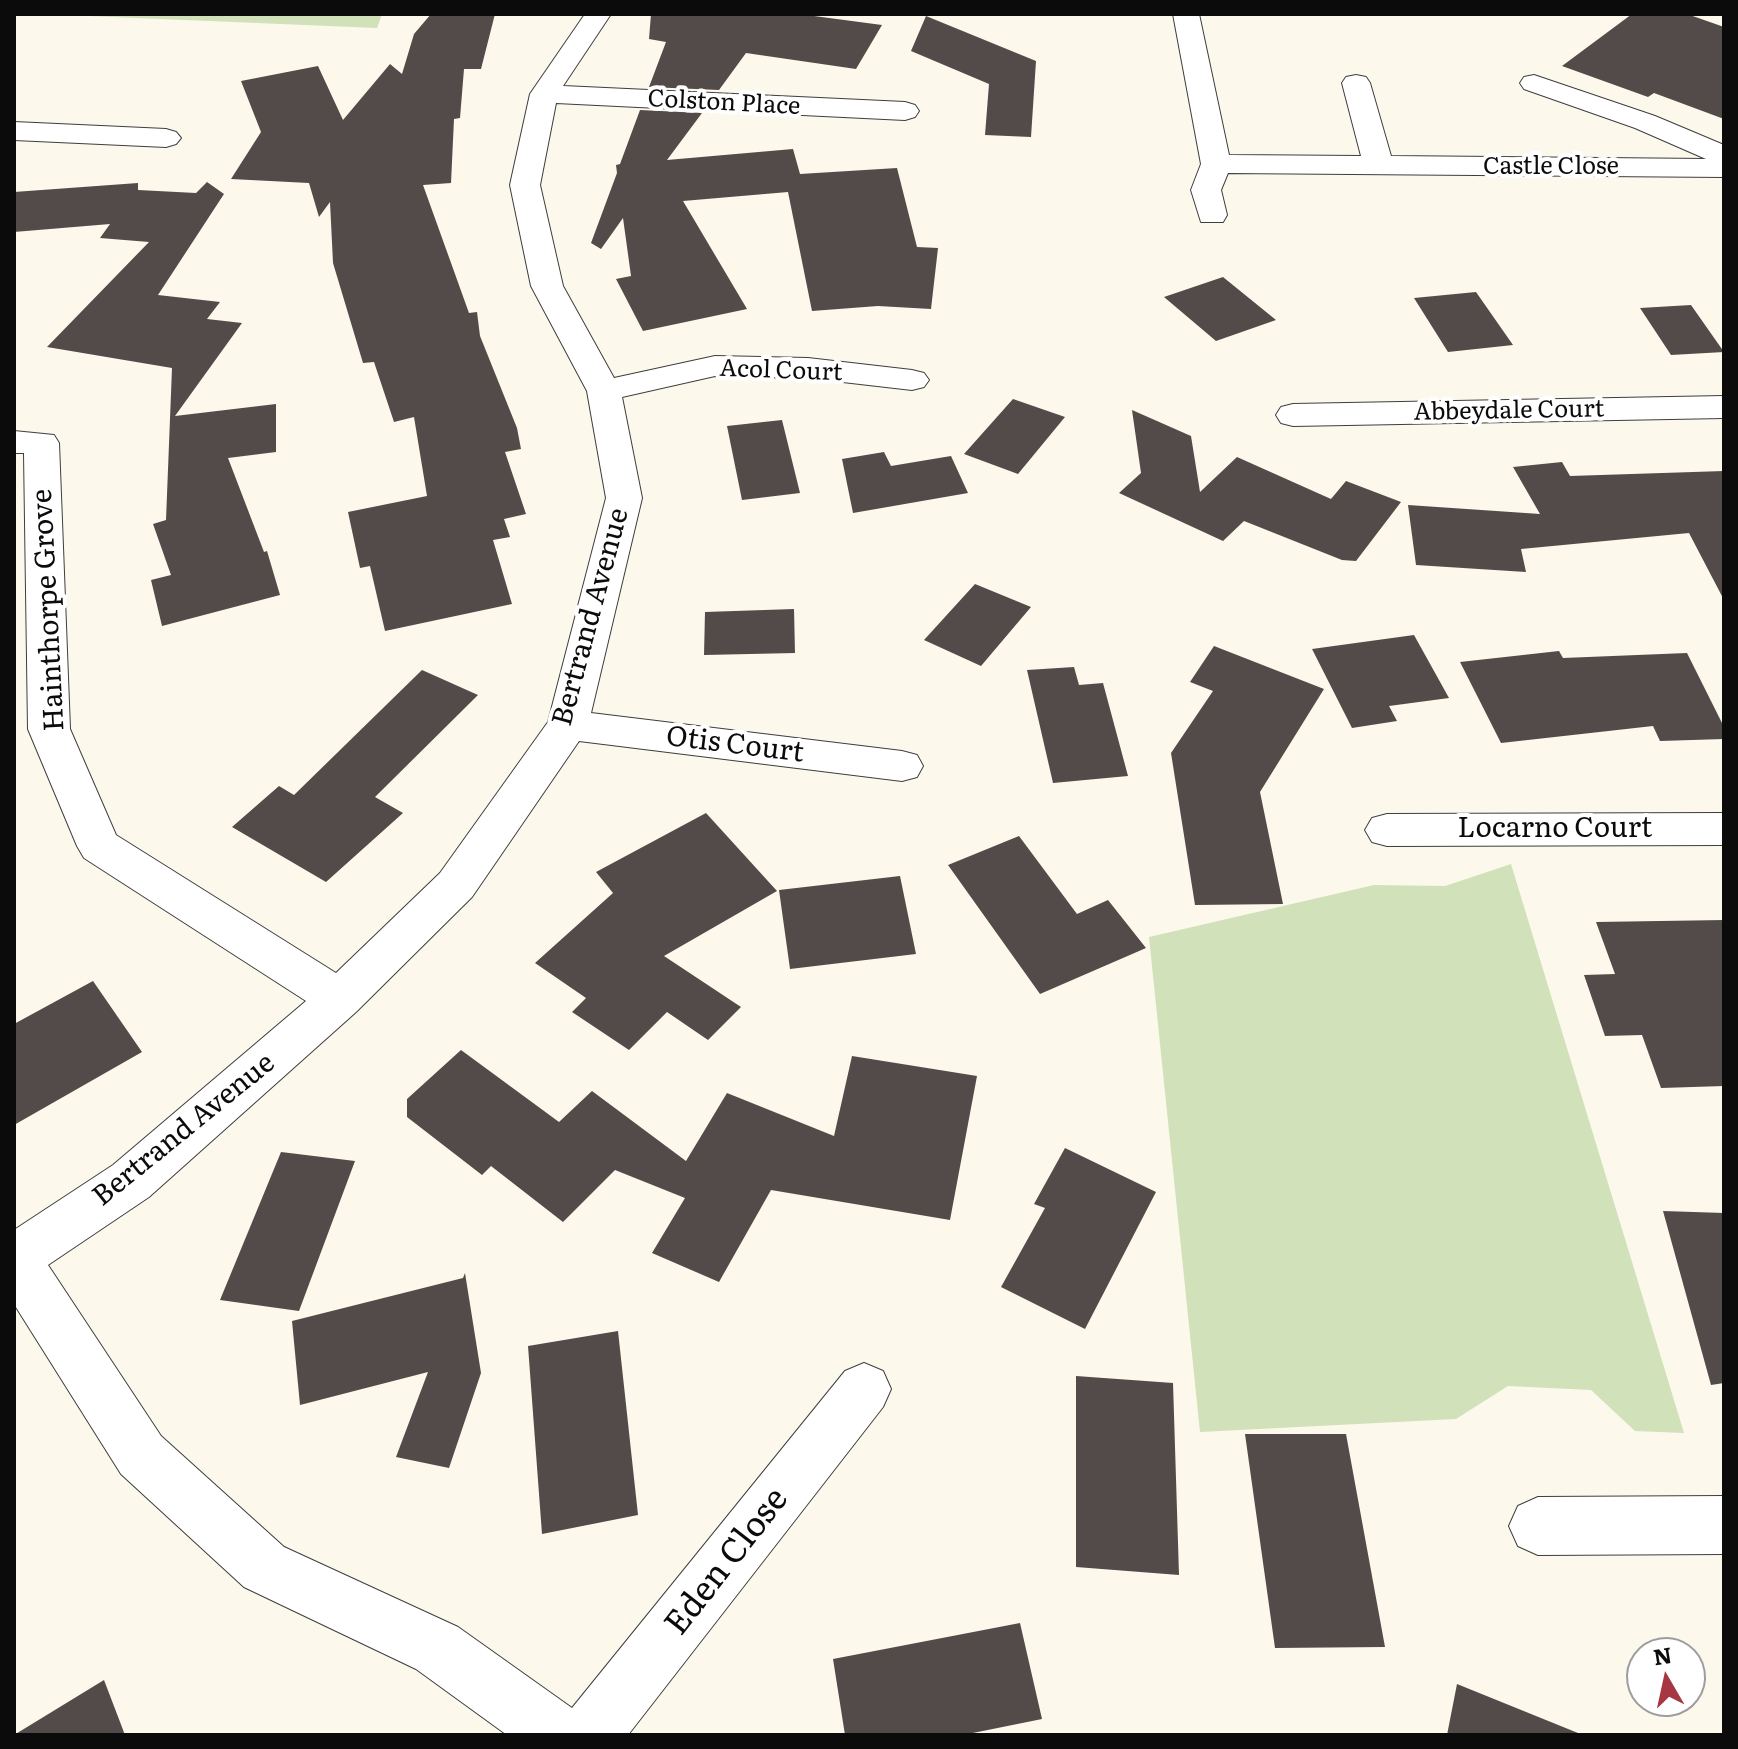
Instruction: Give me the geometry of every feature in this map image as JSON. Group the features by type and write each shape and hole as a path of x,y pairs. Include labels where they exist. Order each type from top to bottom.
{"street":[{"name":"Bertrand Avenue","path":"14,1259 131,1181 340,999 456,885 568,725 624,498 604,391 547,286 525,185 544,94 598,14"},
{"path":"1186,14 1216,164 1206,190 1212,215"},
{"path":"1356,83 1378,165"},
{"path":"1534,83 1645,122 1724,156"},
{"name":"Colston Place","path":"544,94 905,111"},
{"path":"14,131 166,138"},
{"name":"Castle Close","path":"1216,164 1724,168"},
{"name":"Acol Court","path":"604,391 715,366 808,368 912,380"},
{"name":"Abbeydale Court","path":"1293,415 1724,407"},
{"name":"Hainthorpe Grove","path":"14,442 41,443 49,729 99,846 340,999"},
{"name":"Otis Court","path":"568,725 902,766"},
{"name":"Locarno Court","path":"1387,830 1724,829"},
{"path":"14,1259 141,1455 264,1567 437,1648 558,1735"},
{"name":"Eden Close","path":"590,1735 864,1389"},
{"path":"1538,1526 1724,1525"}],"green space":[{"path":"41,14 382,14 377,28"},
{"path":"1511,864 1684,1433 1635,1431 1591,1390 1508,1386 1456,1419 1200,1432 1149,937 1374,885 1445,886"}],"building":[{"path":"431,14 495,14 481,69 464,69 460,118 454,119 451,183 423,185 469,313 477,312 480,336 517,428 521,449 505,452 526,514 504,519 510,537 493,540 512,604 385,631 370,566 360,568 348,512 427,496 414,417 394,422 374,362 363,363 333,263 330,202 319,217 309,183 231,179 261,132 241,81 318,66 343,120 390,64 402,74 414,34"},
{"path":"651,14 799,14 882,25 856,69 746,53 719,90 649,87 666,42 649,39"},
{"path":"1632,14 1687,14 1724,27 1724,119 1654,93 1648,97 1562,66"},
{"path":"926,16 1036,61 1031,137 985,135 989,84 911,51"},
{"path":"640,110 702,113 667,160 793,149 800,174 897,168 917,247 938,248 931,309 878,306 812,311 788,192 683,201 747,309 643,331 616,279 631,276 623,218 601,249 591,243 617,173 616,165 620,164"},
{"path":"207,182 224,194 158,295 220,302 207,319 242,323 175,416 276,404 276,452 228,458 264,552 267,551 280,595 162,626 151,580 171,575 153,524 166,520 172,368 47,347 149,242 100,238 110,224 14,232 14,192 138,183 138,190 196,193"},
{"path":"1223,277 1276,320 1216,341 1164,297"},
{"path":"1476,292 1513,345 1448,352 1414,298"},
{"path":"1691,305 1724,352 1671,355 1640,308"},
{"path":"1013,399 1065,417 1018,474 964,454"},
{"path":"1132,410 1191,436 1200,492 1237,457 1331,499 1346,481 1401,502 1356,561 1342,560 1244,521 1223,541 1119,493 1141,473"},
{"path":"782,420 800,493 742,500 727,426"},
{"path":"884,452 891,466 951,456 968,493 853,513 842,459"},
{"path":"1562,462 1570,476 1724,471 1724,600 1689,533 1521,549 1526,572 1416,565 1408,505 1540,514 1513,467"},
{"path":"975,584 1031,607 981,666 924,640"},
{"path":"794,609 795,653 704,655 705,612"},
{"path":"1414,635 1449,698 1389,706 1397,721 1352,728 1312,649"},
{"path":"1214,646 1324,689 1260,792 1283,904 1195,905 1171,753 1213,691 1190,682"},
{"path":"1559,651 1563,658 1687,653 1724,727 1724,739 1660,741 1653,726 1501,743 1460,662"},
{"path":"1074,667 1079,685 1103,683 1128,776 1053,783 1027,670"},
{"path":"422,670 478,695 375,797 403,813 326,882 232,827 279,786 294,795"},
{"path":"706,813 777,891 664,956 741,1007 708,1040 667,1012 629,1050 572,1012 586,998 535,963 613,893 596,872"},
{"path":"1019,836 1077,914 1108,900 1146,948 1040,994 948,865"},
{"path":"900,876 916,954 790,969 779,890"},
{"path":"1724,920 1724,1086 1661,1088 1642,1035 1605,1036 1584,975 1615,974 1596,922"},
{"path":"93,981 142,1052 14,1125 14,1024"},
{"path":"461,1050 559,1122 592,1091 686,1161 727,1093 834,1136 852,1056 977,1076 950,1220 771,1190 719,1282 652,1253 685,1198 615,1170 563,1222 491,1166 482,1175 407,1117 407,1099"},
{"path":"1065,1148 1156,1192 1085,1329 1001,1287 1045,1208 1034,1204"},
{"path":"281,1152 355,1161 299,1311 220,1300"},
{"path":"1663,1211 1724,1213 1724,1383 1711,1385"},
{"path":"465,1273 481,1373 449,1468 396,1457 428,1372 300,1405 292,1321 463,1278"},
{"path":"618,1331 638,1515 542,1534 528,1346"},
{"path":"1076,1376 1173,1383 1179,1575 1076,1567"},
{"path":"1245,1434 1346,1434 1385,1647 1275,1648"},
{"path":"1020,1623 1042,1719 963,1735 845,1735 833,1659"},
{"path":"104,1680 125,1735 14,1735"},
{"path":"1457,1684 1578,1733 1447,1735"}]}
